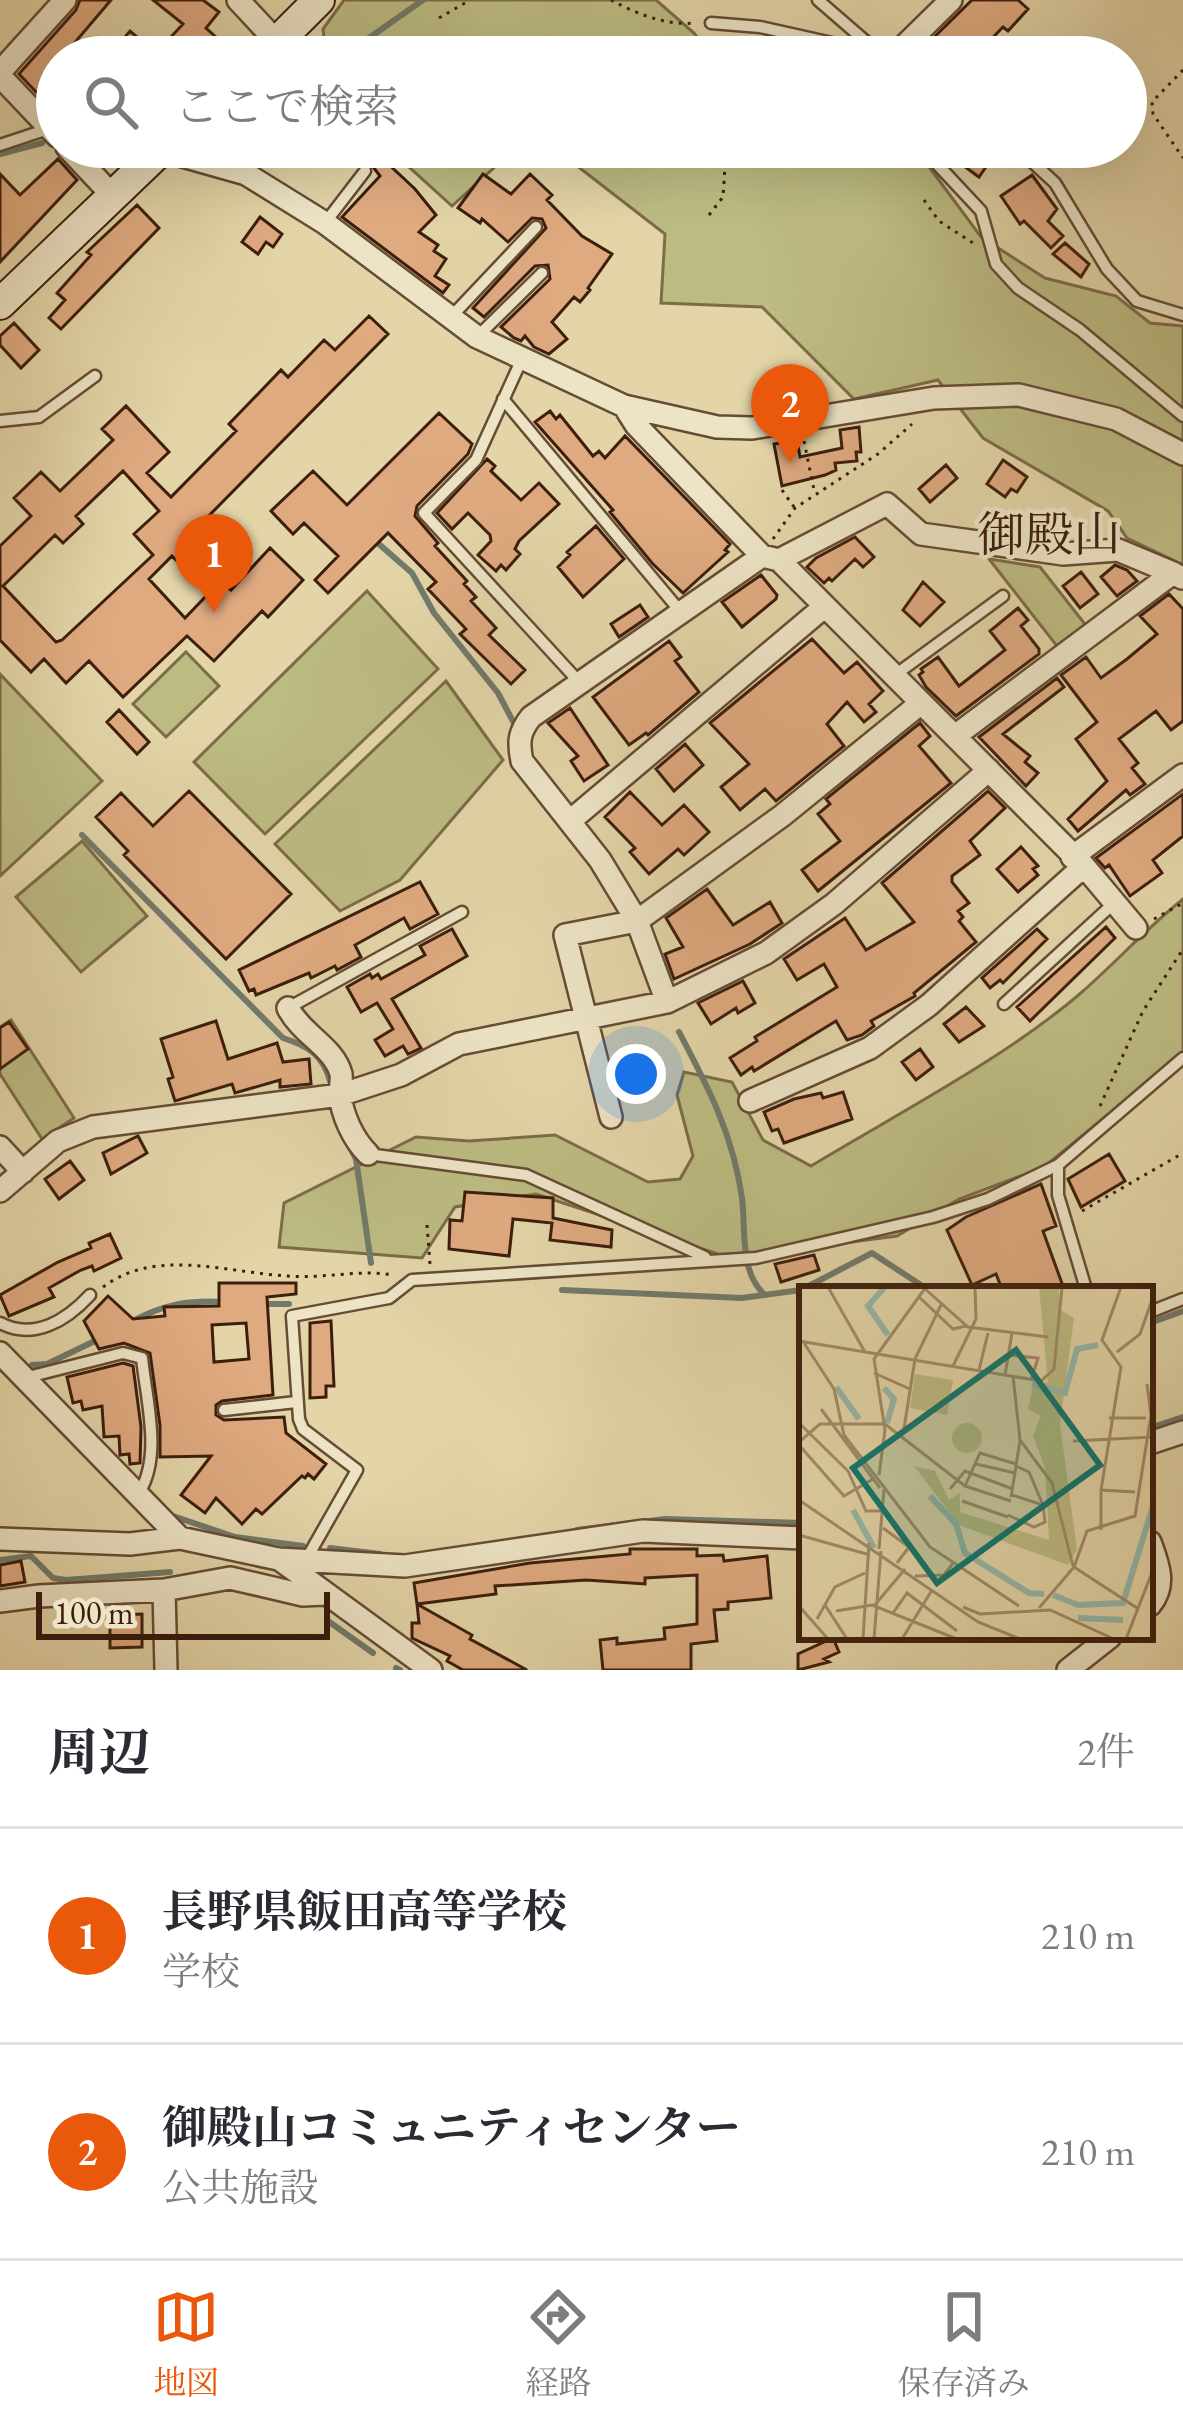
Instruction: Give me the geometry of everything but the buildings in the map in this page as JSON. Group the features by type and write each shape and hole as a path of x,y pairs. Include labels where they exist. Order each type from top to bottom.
{"main road":[{"path":"284,36 319,0"},
{"path":"0,304 141,168"}],"street":[{"path":"36,113 0,74 65,0"},
{"path":"238,0 261,36"},
{"path":"909,36 951,0"},
{"path":"87,168 112,195"},
{"path":"224,168 246,175 325,223 477,337 624,406 717,427 752,428 934,398 1018,395 1116,418 1183,454"},
{"path":"624,406 636,425 989,770 1136,928"},
{"path":"667,1002 637,921 600,860 523,761 518,744 531,717 680,611 770,558 886,504 921,534 1064,554 1118,550 1178,576"},
{"path":"955,736 1178,576"},
{"path":"570,821 824,607"},
{"path":"610,1117 565,935 637,921 783,815 921,703"},
{"path":"0,1190 58,1141 93,1127 340,1095 401,1075 459,1044 667,1002 766,953 834,904 989,770"},
{"path":"750,1101 870,1048 929,1005 1078,862 1183,775"},
{"path":"288,1008 299,1029 329,1051 341,1076 340,1095 356,1142 368,1154"},
{"path":"0,1148 23,1172"},
{"path":"0,1353 141,1489 180,1538"},
{"path":"1153,1442 1183,1432"},
{"path":"0,1539 130,1544 180,1538 278,1559 371,1566 437,1564 643,1532 799,1538"},
{"path":"1153,1550 1160,1569 1160,1585 1153,1599"},
{"path":"278,1559 431,1670"},
{"path":"0,1601 164,1590 230,1578 324,1594"},
{"path":"164,1590 166,1670"},
{"path":"1068,1670 1106,1640"}],"lane":[{"path":"818,0 862,36"},
{"path":"710,23 799,36"},
{"path":"0,146 36,136"},
{"path":"941,168 981,211 996,264 1018,288 1080,331 1183,416"},
{"path":"1039,168 1055,182 1107,269 1137,301 1183,315"},
{"path":"325,223 365,171"},
{"path":"451,317 536,226"},
{"path":"477,337 542,273"},
{"path":"521,361 476,460 424,513 580,684"},
{"path":"0,421 39,418 95,376"},
{"path":"503,399 680,611"},
{"path":"895,675 1003,596"},
{"path":"1004,1004 1114,903"},
{"path":"288,1008 462,912"},
{"path":"306,1560 357,1470 303,1429 296,1402 292,1316 389,1298 412,1280 756,1258 933,1217 988,1199 1058,1166 1183,1058"},
{"path":"368,1154 526,1174 708,1259"},
{"path":"1058,1166 1058,1195 1085,1286"},
{"path":"0,1323 27,1330 58,1323 90,1295"},
{"path":"1153,1311 1183,1299"},
{"path":"24,1378 123,1353 142,1358 150,1440 141,1489"},
{"path":"224,1410 296,1402"}],"path":[{"path":"439,18 470,0"},
{"path":"611,0 679,25 710,23"},
{"path":"1183,70 1152,102 1153,114 1183,158"},
{"path":"710,215 723,196 725,168"},
{"path":"924,200 938,221 963,235 996,264"},
{"path":"770,558 795,508 878,454 916,420"},
{"path":"802,431 814,492"},
{"path":"782,490 795,508"},
{"path":"1136,928 1183,904"},
{"path":"1086,1141 1142,1011 1183,949"},
{"path":"1065,1220 1183,1153"},
{"path":"427,1225 432,1278"},
{"path":"90,1295 116,1276 167,1265 290,1276 386,1273 412,1280"}],"shaded area":[{"path":"344,0 656,0 696,36 324,36 323,29"},
{"path":"410,168 494,168 452,206"},
{"path":"580,168 930,168 981,237 1045,278 1116,296 1150,323 1183,326 1183,565 1127,538 1108,511 983,438 938,380 854,399 762,307 661,303 665,234"},
{"path":"989,559 1040,567 1088,628 1060,650"},
{"path":"367,591 438,669 265,834 194,762"},
{"path":"186,652 219,686 166,737 133,704"},
{"path":"0,674 102,781 0,876"},
{"path":"446,681 503,760 400,880 340,911 275,844"},
{"path":"82,841 147,916 81,972 16,897"},
{"path":"1183,899 1183,1053 1044,1167 959,1199 897,1236 730,1258 536,1194 455,1207 422,1258 279,1247 284,1203 416,1137 469,1141 555,1135 648,1182 680,1179 693,1156 677,1095 684,1072 732,1082 763,1140 811,1166 1020,1039 1082,992"},
{"path":"11,1020 74,1118 42,1139 0,1074 0,1027"}],"waterway":[{"path":"372,36 423,0"},
{"path":"0,154 36,145"},
{"path":"372,538 412,573 434,613 498,693 515,725"},
{"path":"82,835 283,1038 319,1058 330,1081"},
{"path":"679,1032 726,1132 742,1198 747,1263 765,1295"},
{"path":"345,1138 356,1159 371,1263"},
{"path":"809,1286 872,1253 922,1286"},
{"path":"562,1290 742,1298 799,1290"},
{"path":"133,1321 177,1304 224,1302"},
{"path":"261,1304 289,1304"},
{"path":"1153,1322 1183,1311"},
{"path":"32,1365 47,1364 101,1338"},
{"path":"1153,1427 1183,1417"},
{"path":"170,1515 235,1537 303,1546"},
{"path":"577,1530 665,1519 799,1523"},
{"path":"330,1548 380,1554"},
{"path":"0,1560 31,1556 53,1578 66,1580 170,1572"},
{"path":"328,1621 373,1653"},
{"path":"396,1668 400,1670"}],"place":[{"name":"御殿山コミュニティセンター","path":"790,463"},
{"name":"長野県飯田高等学校","path":"214,613"}],"district":[{"name":"御殿山","path":"1049,534"}]}
